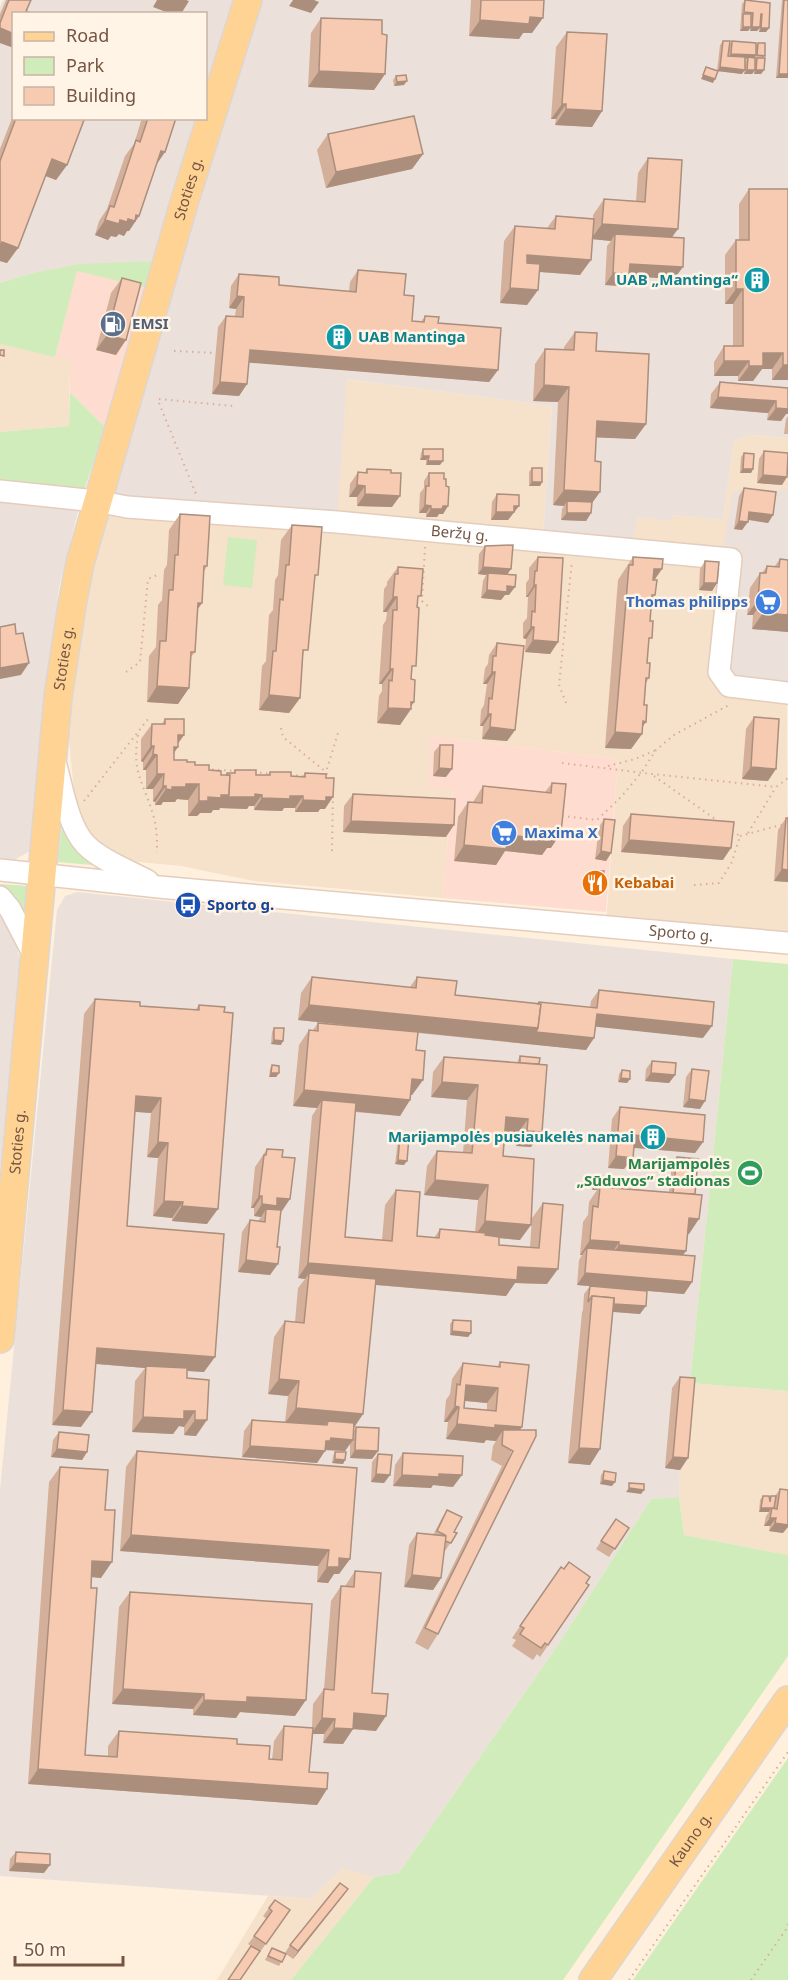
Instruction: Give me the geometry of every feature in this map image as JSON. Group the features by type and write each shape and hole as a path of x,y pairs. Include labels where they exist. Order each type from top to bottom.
{"main road":[{"name":"Stoties g.","path":"0,1339 58,697 72,605 96,501 183,203 248,0"},
{"name":"Kauno g.","path":"593,1980 788,1700"}],"street":[{"name":"Beržų g.","path":"0,490 96,501 127,507 426,530 731,559 719,672 729,686 788,693"},
{"path":"53,756 74,827 86,845 98,854 159,887"},
{"name":"Sporto g.","path":"0,870 159,887 788,944"},
{"path":"0,897 10,909 36,959"}],"path":[{"path":"174,351 216,353"},
{"path":"204,513 159,401 233,406"},
{"path":"426,530 422,601 428,606"},
{"path":"566,703 559,685 582,545"},
{"path":"126,672 140,662 148,579 157,575"},
{"path":"559,816 597,820 621,797 656,750 674,735 733,703"},
{"path":"71,818 148,719"},
{"path":"281,728 283,737 326,772 333,790 332,851"},
{"path":"138,732 135,748 136,772 155,820 157,852"},
{"path":"326,772 338,733"},
{"path":"604,767 635,759 656,750"},
{"path":"562,763 776,787"},
{"path":"204,769 238,771"},
{"path":"249,772 272,774"},
{"path":"283,774 306,776"},
{"path":"652,774 720,822"},
{"path":"748,833 776,787 786,782 788,778"},
{"path":"740,836 788,823"},
{"path":"730,829 740,836"},
{"path":"694,885 718,883 732,862 740,836"},
{"path":"629,1980 788,1752"},
{"path":"751,1980 788,1924"}],"shaded area":[{"path":"3,0 788,0 788,438 750,435 734,441 723,520 673,515 671,521 638,517 632,542 543,534 552,406 347,379 337,522 244,516 113,495 181,266 155,261 29,274 0,283 0,7"},
{"path":"77,270 147,288 105,427 70,392 70,360 55,357"},
{"path":"0,344 70,360 69,426 0,432"},
{"path":"346,379 552,406 543,533 632,542 638,516 671,521 673,515 723,520 734,441 750,435 788,438 788,488 786,490 788,943 606,926 618,759 430,736 453,789 442,898 254,881 181,866 118,860 101,851 81,825 75,802 69,739 57,710 96,501"},
{"path":"788,488 788,693 729,686 722,558 732,494 740,489 785,490"},
{"path":"0,496 80,503 59,588 37,766 30,851 14,860 0,859"},
{"path":"430,736 618,759 606,912 442,898 453,790 429,787"},
{"path":"77,892 733,959 679,1497 651,1499 558,1645 399,1873 374,1877 343,1868 310,1899 0,1876 0,1490 57,910 65,896"},
{"path":"0,902 13,931 20,960 0,1173"},
{"path":"690,1383 788,1391 788,1555 684,1535 679,1497 680,1470 687,1390"},
{"path":"343,1867 374,1877 291,1980 217,1980 268,1896 310,1899"}],"green space":[{"path":"155,261 147,288 77,271 55,357 0,344 0,283 29,274 80,264"},
{"path":"70,392 105,427 80,503 0,496 0,432 69,426"},
{"path":"228,537 257,540 252,588 223,585"},
{"path":"64,806 114,867 58,862"},
{"path":"0,884 28,886 25,925 0,888"},
{"name":"Marijampolės „Sūduvos“ stadionas","path":"733,959 788,964 788,1391 690,1383"},
{"path":"679,1497 684,1535 788,1555 788,1656 563,1980 291,1980 374,1877 399,1873 558,1645 651,1499"},
{"path":"788,1758 788,1980 633,1980"}],"building":[{"path":"9,0 31,0 26,11 28,12 12,12 12,33 0,28"},
{"path":"481,0 544,0 543,18 530,17 529,24 480,20"},
{"path":"745,0 770,3 769,28 761,28 762,14 760,27 752,27 753,13 744,12"},
{"path":"784,0 788,0 788,74 779,74"},
{"path":"743,14 751,14 751,27 743,27"},
{"path":"321,18 382,20 382,34 387,35 385,74 319,71"},
{"path":"567,32 607,34 602,111 566,109 566,104 562,104"},
{"path":"723,41 730,41 728,56 745,57 745,70 720,67"},
{"path":"732,41 756,43 756,55 731,54"},
{"path":"758,43 765,43 765,56 757,55"},
{"path":"748,57 755,58 755,70 747,70"},
{"path":"757,58 765,58 764,70 756,70"},
{"path":"706,67 718,71 715,79 703,75"},
{"path":"406,75 407,81 397,82 396,76"},
{"path":"414,116 423,154 336,172 328,134"},
{"path":"15,120 84,120 67,165 52,159 18,248 2,242 0,247 0,161"},
{"path":"147,120 175,120 165,152 161,151 139,216 136,215 135,221 120,220 119,224 105,220 110,206 114,207 136,140 140,142"},
{"path":"648,158 682,160 678,229 602,224 604,199 645,202"},
{"name":"UAB „Mantinga“","path":"749,189 788,189 788,365 783,365 783,353 763,353 763,366 749,366 749,361 724,361 724,346 743,346 743,289 736,289 736,240 749,240"},
{"path":"556,216 594,219 591,260 527,255 527,263 540,264 538,290 510,288 515,226 555,229"},
{"path":"615,234 684,238 683,267 630,264 629,274 613,273"},
{"name":"UAB Mantinga","path":"358,270 406,274 404,295 414,296 412,321 424,322 425,316 439,317 438,323 501,328 498,370 250,350 247,384 220,382 226,316 243,317 244,297 237,296 239,274 279,277 279,285 356,292"},
{"path":"122,278 141,283 126,340 107,335"},
{"path":"575,332 597,333 596,351 649,354 646,424 597,421 595,461 601,462 600,492 564,490 569,387 544,385 545,349 574,350"},
{"path":"720,382 788,388 788,409 776,408 776,401 718,397"},
{"path":"423,449 443,449 443,461 428,461 429,456 423,456"},
{"path":"764,451 788,453 787,477 763,475"},
{"path":"744,453 754,454 753,469 743,469"},
{"path":"532,468 542,468 542,482 532,482"},
{"path":"367,469 391,470 391,473 401,473 400,496 365,494 365,486 357,485 358,472 367,473"},
{"path":"429,473 444,473 446,486 449,487 448,506 443,506 442,509 431,509 431,506 425,505"},
{"path":"744,488 776,492 773,515 749,512 748,522 739,521"},
{"path":"497,494 519,495 519,506 514,506 514,512 496,512"},
{"path":"567,501 592,502 591,513 567,513"},
{"path":"180,514 210,516 207,566 204,566 202,603 198,603 195,652 191,652 189,688 157,686 160,641 166,641 169,590 173,590 175,555 178,555"},
{"path":"292,525 322,527 308,650 303,650 300,698 269,695 273,651 276,651 280,599 283,600 286,565 289,565"},
{"path":"513,545 511,569 483,567 485,546"},
{"path":"538,557 563,558 558,642 533,640 534,627 531,627 532,611 535,612 536,585 534,585"},
{"path":"633,557 663,559 662,569 654,569 653,580 657,580 655,595 652,595 650,621 653,621 652,638 649,638 647,663 650,663 649,678 646,678 644,705 647,705 646,722 643,721 642,734 615,732 629,565 633,565"},
{"path":"780,559 788,560 788,615 763,613 764,600 758,600 760,573 766,573 767,566 779,567"},
{"path":"705,561 719,562 717,583 704,583"},
{"path":"398,567 423,569 421,596 418,596 417,607 419,608 416,666 412,666 411,679 415,680 414,702 411,702 411,709 388,708 389,680 392,681 393,669 390,669 393,610 397,610 397,597 393,597 395,574 398,574"},
{"path":"488,573 516,575 515,587 507,586 507,592 487,590"},
{"path":"15,624 16,634 23,633 29,663 0,668 0,627"},
{"path":"497,643 524,646 515,730 490,727 489,698 492,699 495,672 492,672 493,656 496,656"},
{"path":"754,717 779,719 776,769 751,767"},
{"path":"165,719 184,719 184,735 178,735 178,747 174,747 174,760 187,760 187,762 195,762 195,765 209,765 209,770 221,771 221,775 230,775 229,795 221,795 221,798 208,797 208,801 199,801 199,784 172,787 172,790 163,786 164,774 157,774 157,755 153,754 154,746 151,746 152,724 165,724"},
{"path":"440,745 453,745 452,769 439,768"},
{"path":"235,770 256,770 256,775 270,775 270,772 291,772 291,776 305,777 305,773 326,774 326,778 334,778 333,797 326,797 326,801 303,800 303,796 290,796 290,799 262,798 262,795 255,794 255,797 228,797 230,775 227,773 235,773"},
{"name":"Maxima X","path":"552,783 566,784 561,833 554,833 553,840 508,835 506,849 464,845 468,802 482,803 483,786 551,793"},
{"path":"353,794 455,799 454,825 351,821"},
{"path":"631,814 734,822 731,848 629,840"},
{"path":"786,818 788,818 788,870 782,869"},
{"path":"604,819 615,820 611,853 601,851"},
{"path":"593,871 604,871 602,887 592,886"},
{"path":"312,977 416,988 417,977 457,981 455,995 541,1004 538,1028 309,1005"},
{"path":"599,990 714,1002 712,1026 597,1014 594,1038 536,1032 541,1004 538,1004 539,1002 597,1008"},
{"path":"95,999 140,1002 140,1006 199,1010 199,1005 225,1007 224,1012 233,1013 218,1209 182,1206 183,1202 164,1201 168,1143 158,1142 161,1098 136,1096 127,1226 224,1234 215,1357 97,1348 92,1412 63,1410"},
{"path":"318,1023 418,1032 416,1050 425,1051 423,1080 412,1079 410,1100 304,1090 309,1030 318,1031"},
{"path":"274,1028 284,1028 283,1041 274,1040"},
{"path":"520,1056 540,1058 539,1064 520,1063"},
{"path":"444,1057 547,1065 542,1132 527,1131 528,1119 506,1117 503,1156 534,1159 531,1225 485,1221 488,1185 435,1180 437,1151 472,1153 478,1085 442,1082"},
{"path":"652,1061 676,1063 675,1075 651,1073"},
{"path":"272,1065 279,1066 279,1073 271,1073"},
{"path":"692,1069 709,1071 705,1101 689,1099"},
{"path":"622,1070 630,1071 630,1079 621,1078"},
{"path":"322,1100 356,1103 345,1237 392,1241 396,1190 420,1192 417,1236 439,1238 440,1229 486,1233 485,1235 499,1237 499,1245 539,1248 543,1203 563,1205 558,1269 518,1267 517,1280 308,1263"},
{"path":"620,1107 705,1115 703,1142 635,1135 633,1158 616,1156"},
{"path":"400,1136 409,1137 407,1161 398,1160"},
{"path":"267,1149 283,1150 282,1157 295,1158 290,1199 277,1198 277,1206 262,1204 262,1196 259,1196 264,1155"},
{"path":"677,1157 698,1159 695,1194 673,1193"},
{"path":"596,1176 607,1177 606,1187 595,1186"},
{"path":"600,1187 702,1195 699,1219 689,1218 686,1251 590,1240 593,1206 598,1207"},
{"path":"266,1209 281,1210 277,1247 280,1247 278,1264 246,1260 250,1220 265,1222"},
{"path":"587,1248 695,1256 692,1282 585,1273"},
{"path":"309,1273 376,1279 363,1414 296,1408 299,1381 279,1379 285,1321 304,1323"},
{"path":"590,1286 647,1291 646,1306 614,1304 614,1298 592,1296 588,1302"},
{"path":"592,1296 614,1298 600,1449 579,1448"},
{"path":"453,1320 471,1321 471,1333 452,1331"},
{"path":"500,1362 529,1365 522,1427 495,1425 495,1428 457,1424 459,1407 455,1406 457,1384 460,1385 463,1363 500,1367","holes":["466,1385 498,1388 496,1411 464,1408"]},
{"path":"146,1366 187,1368 187,1378 209,1380 207,1420 195,1420 195,1411 184,1411 184,1419 143,1417"},
{"path":"680,1377 695,1378 688,1458 673,1457"},
{"path":"252,1420 327,1425 328,1421 354,1423 353,1440 331,1438 330,1441 326,1441 325,1451 250,1446"},
{"path":"356,1427 379,1428 378,1451 355,1450"},
{"path":"503,1430 536,1430 536,1436 438,1634 425,1628 513,1451 502,1445"},
{"path":"59,1432 89,1435 87,1452 57,1449"},
{"path":"137,1451 357,1468 350,1559 339,1558 339,1567 327,1567 329,1550 131,1535"},
{"path":"335,1452 346,1452 345,1460 335,1459"},
{"path":"403,1453 463,1456 462,1475 439,1474 439,1477 402,1475"},
{"path":"378,1454 392,1455 390,1475 376,1474"},
{"path":"60,1467 108,1470 105,1510 115,1510 112,1562 92,1561 91,1588 97,1588 85,1755 117,1757 119,1731 237,1739 237,1744 270,1746 269,1759 282,1760 284,1726 313,1728 309,1772 328,1773 327,1789 38,1769"},
{"path":"604,1471 616,1473 615,1482 603,1480"},
{"path":"629,1483 644,1484 644,1490 629,1488"},
{"path":"780,1489 788,1490 788,1525 775,1523 776,1518 770,1518 772,1508 777,1509"},
{"path":"763,1496 769,1496 770,1502 771,1496 776,1496 774,1508 761,1508"},
{"path":"447,1510 462,1517 451,1543 445,1541 445,1535 437,1531"},
{"path":"616,1519 629,1528 615,1549 601,1541"},
{"path":"417,1533 446,1536 441,1578 412,1575"},
{"path":"569,1562 590,1577 586,1583 589,1585 548,1645 545,1643 541,1648 520,1634 524,1628 520,1626 561,1567 564,1569"},
{"path":"355,1571 381,1573 372,1693 388,1694 386,1716 354,1713 353,1729 334,1728 335,1719 322,1718 324,1689 334,1690 341,1586 354,1587"},
{"path":"130,1592 312,1604 306,1700 247,1697 247,1702 204,1700 204,1694 123,1689"},
{"path":"16,1852 50,1854 50,1865 15,1863"},
{"path":"340,1883 348,1889 298,1951 290,1945"},
{"path":"275,1900 290,1910 266,1944 254,1936 272,1911 269,1908"},
{"path":"251,1946 260,1951 240,1980 228,1980"},
{"path":"272,1948 286,1954 282,1962 268,1956"}],"place":[{"name":"UAB „Mantinga“","path":"757,280"},
{"name":"EMSI","path":"113,324"},
{"name":"UAB Mantinga","path":"339,337"},
{"name":"Thomas philipps","path":"768,602"},
{"name":"Maxima X","path":"504,833"},
{"name":"Kebabai","path":"595,883"},
{"name":"Sporto g.","path":"188,905"},
{"name":"Marijampolės pusiaukelės namai","path":"653,1137"},
{"name":"Marijampolės „Sūduvos“ stadionas","path":"750,1173"}]}
